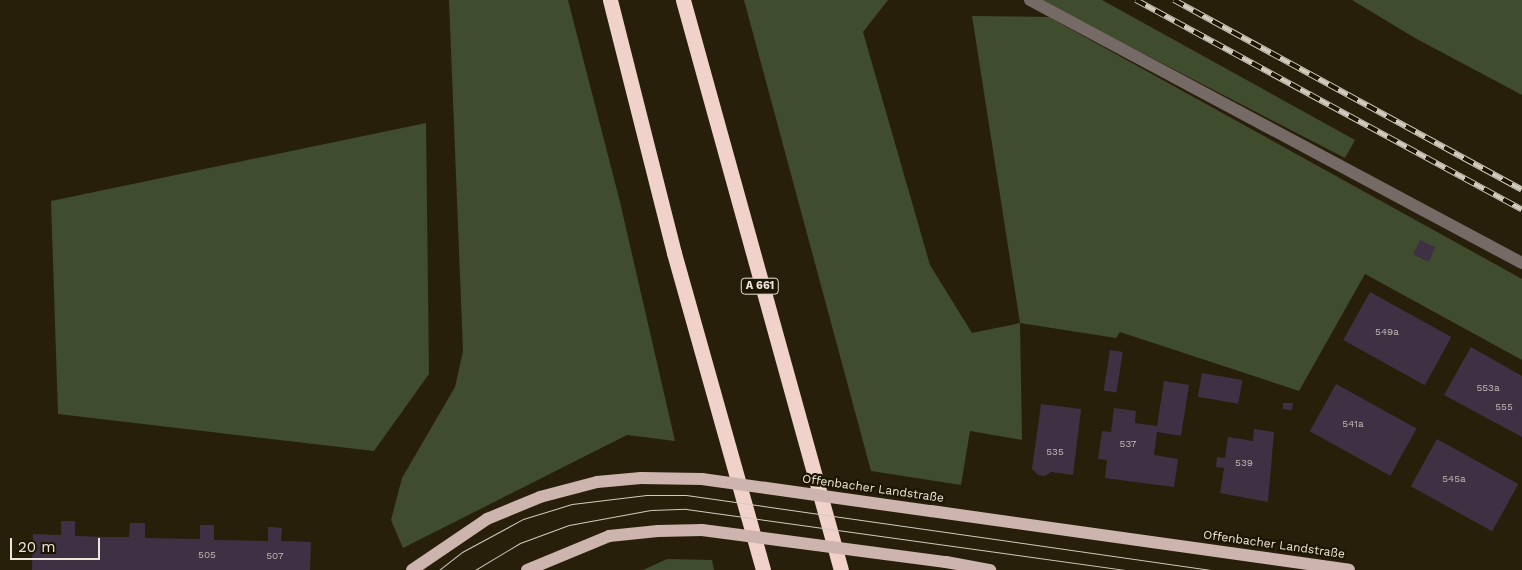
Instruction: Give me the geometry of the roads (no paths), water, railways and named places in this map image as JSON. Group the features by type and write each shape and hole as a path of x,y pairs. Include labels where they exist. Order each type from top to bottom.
{"highway":[{"path":"610,0 674,253 763,570"},
{"name":"A 661","path":"683,0 841,570"}],"main road":[{"name":"Offenbacher Landstraße","path":"412,570 487,519 540,497 597,482 641,478 702,479 1349,570"},
{"path":"527,570 610,536 658,531 702,530 946,562 990,570"}],"lane":[{"path":"1030,0 1522,263"}],"tram line":[{"path":"439,570 462,552 523,519 572,504 646,495 686,495 1211,570"},
{"path":"475,570 520,543 569,525 651,510 686,509 1125,570"}],"railway":[{"path":"1136,0 1522,210"},
{"path":"1174,0 1522,190"}]}
